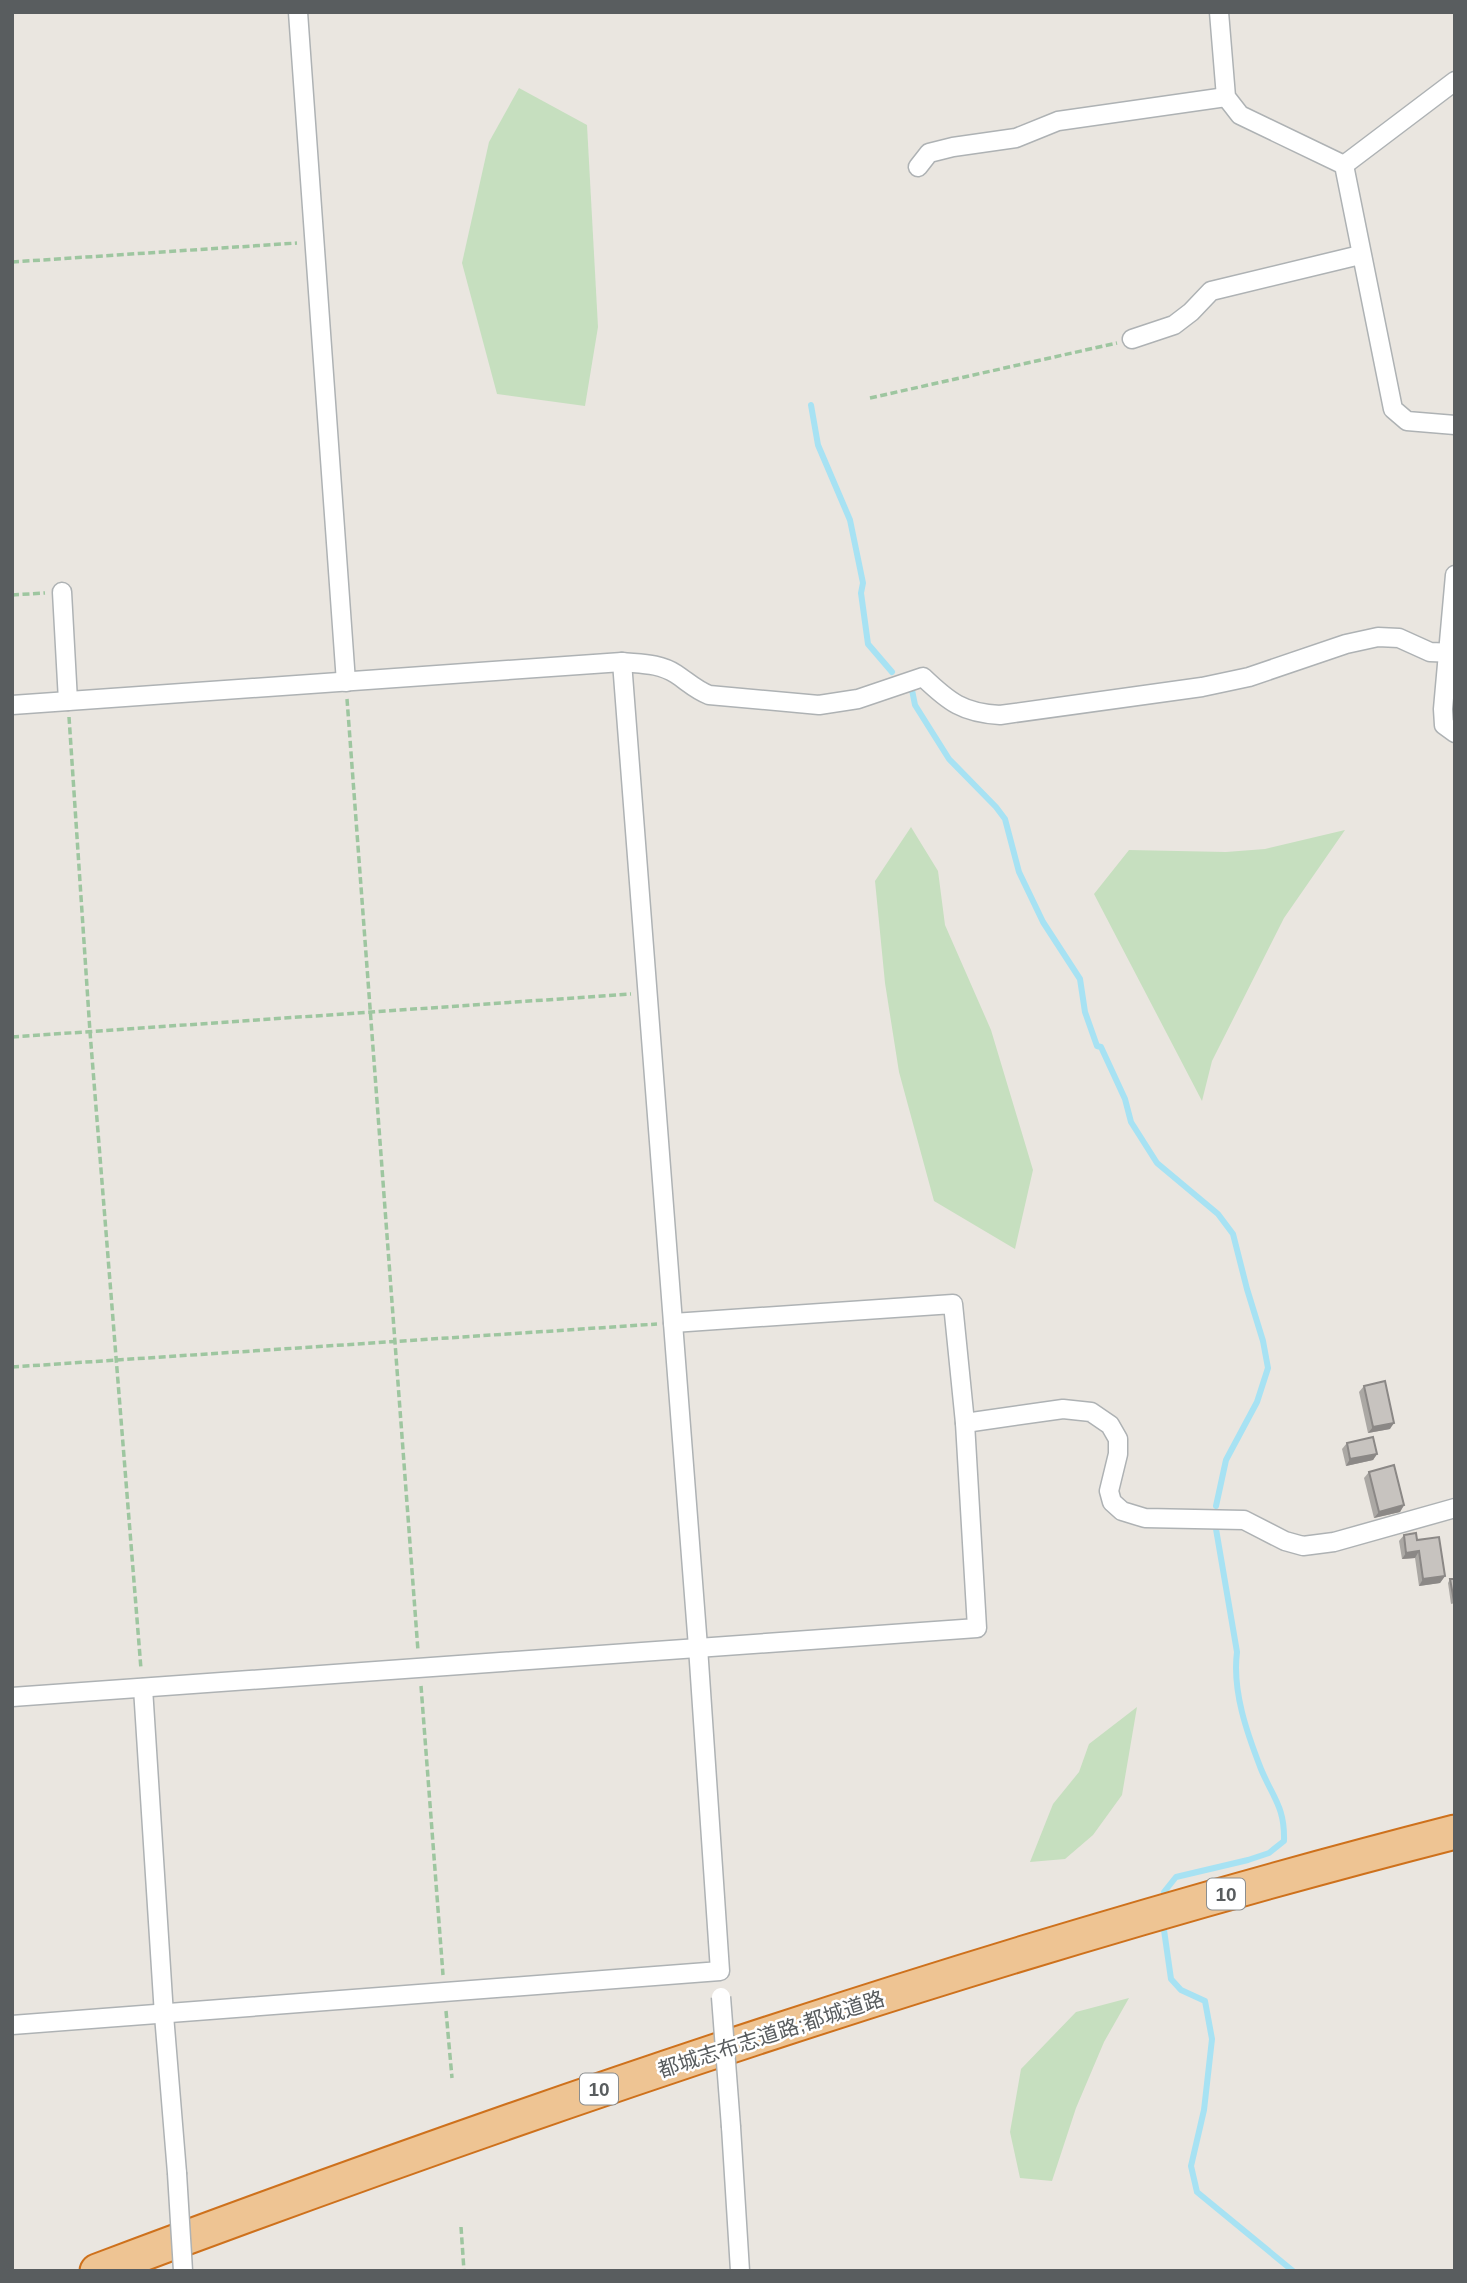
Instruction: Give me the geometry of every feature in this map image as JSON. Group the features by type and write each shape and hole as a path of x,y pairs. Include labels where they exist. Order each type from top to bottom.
{"highway":[{"name":"都城志布志道路;都城道路","path":"97,2271 285,2200 567,2100 1108,1927 1344,1860 1455,1832"}],"street":[{"path":"298,12 346,682"},
{"path":"1219,12 1226,97 1240,115 1344,165"},
{"path":"1344,165 1455,81"},
{"path":"918,166 929,153 1016,138 1058,121 1226,97"},
{"path":"1344,165 1393,410 1407,421 1455,425"},
{"path":"1132,339 1174,325 1191,312 1211,290 1360,255"},
{"path":"1455,575 1452,653 1443,709 1444,725 1455,733"},
{"path":"62,592 68,701"},
{"path":"12,705 622,662 657,665 675,673 697,691 709,695 819,705 858,699 923,677 948,701 979,714 1000,715 1202,687 1249,677 1346,643 1378,637 1399,638 1430,652 1452,653"},
{"path":"622,662 698,1647 740,2271"},
{"path":"12,1697 977,1628 965,1423 953,1304 673,1323"},
{"path":"965,1423 1063,1409 1091,1412 1110,1425 1118,1440 1118,1454 1109,1491 1112,1502 1122,1511 1145,1518 1244,1520 1285,1541 1303,1546 1334,1542 1455,1508"},
{"path":"143,1689 183,2271"},
{"path":"12,2025 720,1971"}],"path":[{"path":"12,262 314,242"},
{"path":"870,398 1132,339"},
{"path":"12,595 62,592"},
{"path":"346,682 452,2078"},
{"path":"68,701 90,1032 143,1689"},
{"path":"12,1037 647,992"},
{"path":"12,1367 673,1323"},
{"path":"461,2227 464,2271"}],"green space":[{"path":"519,88 587,125 598,327 585,406 497,394 462,263 489,142"},
{"path":"911,827 938,871 945,925 991,1030 1033,1170 1015,1249 934,1201 899,1072 885,983 875,881"},
{"path":"1345,830 1284,918 1212,1061 1202,1101 1094,894 1129,850 1226,852 1265,849"},
{"path":"1137,1707 1122,1795 1093,1835 1065,1859 1030,1862 1053,1804 1079,1772 1089,1744"},
{"path":"1129,1998 1104,2042 1076,2108 1052,2181 1020,2178 1010,2132 1021,2069 1076,2012"}],"building":[{"path":"1385,1381 1394,1423 1373,1427 1364,1386"},
{"path":"1373,1437 1377,1454 1350,1459 1347,1443"},
{"path":"1394,1465 1404,1505 1379,1512 1369,1472"},
{"path":"1416,1533 1417,1540 1439,1537 1445,1576 1423,1579 1419,1551 1406,1553 1404,1535"},
{"path":"1450,1579 1455,1579 1454,1601"}],"waterway":[{"path":"811,405 818,445 850,520 863,583 861,593 868,644 892,672"},
{"path":"912,690 915,705 949,759 1005,819 1019,872 1043,922 1080,979 1085,1012 1097,1046 1101,1047 1125,1099 1131,1122 1157,1163 1218,1214 1233,1234 1268,1368 1257,1402 1226,1460 1216,1506"},
{"path":"1163,1901 1164,1892 1176,1877 1248,1860 1269,1853 1284,1841 1283,1819 1261,1769 1242,1712 1237,1682 1237,1652 1216,1529"},
{"path":"1163,1923 1171,1979 1181,1990 1205,2001 1212,2039 1204,2110 1191,2166 1197,2192 1293,2271"}]}
